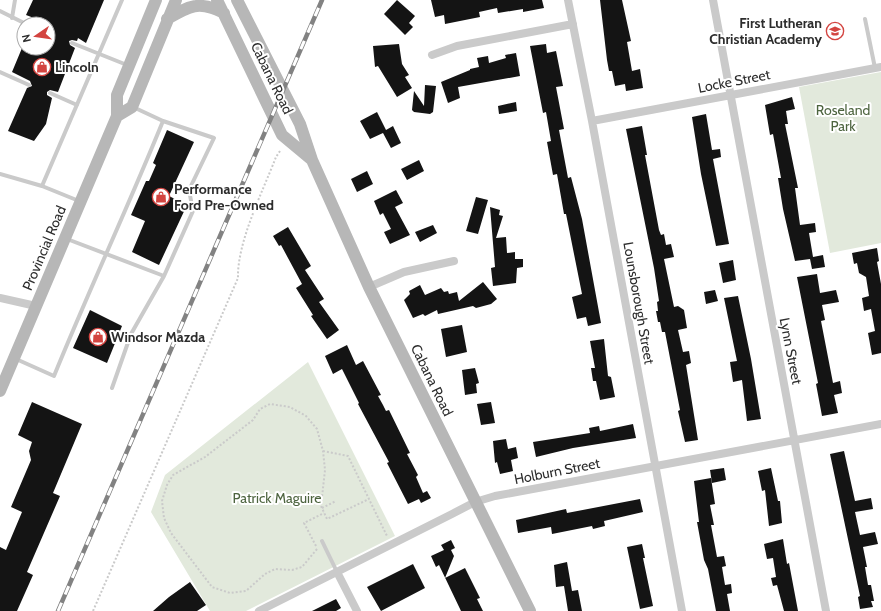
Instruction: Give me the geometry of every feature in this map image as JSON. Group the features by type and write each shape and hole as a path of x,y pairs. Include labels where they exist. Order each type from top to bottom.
{"main road":[{"name":"Provincial Road","path":"1,385 14,358 117,116 117,95 156,0"},
{"path":"117,116 132,106 176,0"},
{"name":"Cabana Road","path":"217,0 282,135 312,160"},
{"name":"Cabana Road","path":"237,0 300,124 312,160 369,287 530,611"},
{"path":"167,19 190,6 211,6 224,13"}],"street":[{"name":"Lounsborough Street","path":"568,0 592,121 682,611"},
{"name":"Lynn Street","path":"713,0 826,611"},
{"path":"432,55 457,46 573,24"},
{"name":"Locke Street","path":"592,121 878,67"},
{"path":"369,287 404,272 454,261"},
{"path":"0,298 36,306"},
{"name":"Holburn Street","path":"259,611 475,502 495,496 881,424"},
{"path":"337,572 357,611"}],"lane":[{"path":"12,18 15,0"},
{"path":"42,186 122,0"},
{"path":"0,11 16,20"},
{"path":"865,19 878,67"},
{"path":"72,43 129,66"},
{"path":"0,72 29,85"},
{"path":"50,93 77,105"},
{"path":"112,388 131,334 164,276 193,211 189,190 214,138 163,121 132,106"},
{"path":"14,358 54,376 105,254 123,219 163,121"},
{"path":"0,174 42,186 80,201"},
{"path":"65,238 164,276"},
{"path":"322,541 337,572"}],"path":[{"path":"93,611 238,278 238,267 248,230 276,157 280,151"},
{"path":"317,549 302,567 292,570 275,569 265,574 246,591 230,593 212,587 171,533 164,518 162,501 167,485 173,475 205,457 253,420 260,409 270,404 290,407 306,416 317,429 323,451 325,470 322,508 327,519 369,499"},
{"path":"323,451 348,456 387,536"},
{"path":"322,508 336,501"},
{"path":"320,555 304,523 324,513"}],"green space":[{"name":"Roseland Park","path":"881,72 881,243 830,253 799,87"},
{"name":"Patrick Maguire","path":"308,362 395,536 246,611 210,611 151,512 165,475"}],"building":[{"path":"33,0 104,0 86,43 78,38 77,41 69,41 70,45 75,48 58,92 50,90 47,92 47,95 52,98 46,124 34,141 8,131 27,88 32,86 30,81 12,72 19,56 56,56 56,16 26,15"},
{"path":"397,0 415,16 409,23 413,27 405,35 384,14"},
{"path":"431,0 542,0 544,8 523,12 523,9 498,13 497,8 479,12 480,17 445,24 444,15 435,17"},
{"path":"600,0 622,0 631,41 627,42 632,71 640,69 643,88 626,91 625,84 615,86 612,71 609,71 607,60"},
{"path":"399,44 402,64 409,75 405,77 412,88 397,97 378,66 375,67 373,46"},
{"path":"546,44 547,53 556,51 563,86 556,87 564,129 559,130 568,178 571,177 582,219 601,323 588,326 586,317 577,319 572,297 582,294 566,214 564,214 557,174 553,175 547,142 551,141 546,112 543,113 530,46"},
{"path":"516,53 520,76 458,87 460,98 448,103 441,82 470,69 479,67 477,58 488,56 489,63 506,58 505,55"},
{"path":"425,85 436,86 433,112 430,114 414,112 412,110 414,91 424,106"},
{"path":"792,97 795,109 786,111 788,124 785,124 798,188 795,188 800,225 815,223 816,232 809,233 813,257 823,255 825,267 812,269 810,259 795,261 783,209 778,178 781,178 773,134 770,135 765,105"},
{"path":"516,102 517,111 499,114 498,106"},
{"path":"377,112 386,130 393,126 401,143 391,148 383,133 370,139 360,121"},
{"path":"706,114 712,150 720,149 721,157 713,159 729,244 716,246 701,174 692,117"},
{"path":"642,126 647,155 645,155 659,230 661,235 664,234 666,245 671,244 674,257 664,259 674,307 678,306 684,310 687,328 678,330 683,352 689,351 691,363 686,365 698,440 685,442 678,411 680,410 665,332 662,332 656,311 658,311 657,302 659,301 654,268 626,129"},
{"path":"167,130 194,142 169,196 187,205 159,265 132,252 145,221 131,215 146,181 149,181 156,165 153,163"},
{"path":"419,160 424,171 407,180 401,169"},
{"path":"367,171 373,184 357,192 351,179"},
{"path":"396,190 403,203 395,207 410,235 390,244 384,232 391,229 383,213 380,215 374,201"},
{"path":"476,197 488,200 478,234 466,231"},
{"path":"490,207 500,210 499,215 503,216 496,238 506,237 507,253 515,252 515,259 523,259 523,267 517,268 516,283 493,286 491,268 495,267"},
{"path":"433,225 437,233 420,242 415,232"},
{"path":"288,227 311,266 305,270 324,299 319,302 339,330 327,339 311,316 313,315 296,288 302,284 281,245 279,246 273,236"},
{"path":"877,248 879,261 877,262 881,284 881,353 872,355 868,333 875,331 871,309 864,311 862,298 869,296 866,277 859,273 857,263 854,264 852,253"},
{"path":"733,260 736,280 723,283 719,263"},
{"path":"817,274 820,293 836,290 839,302 822,305 825,320 821,321 833,383 840,381 842,393 834,395 838,413 822,416 816,384 818,383 797,277"},
{"path":"483,282 497,299 491,304 476,308 473,306 438,314 437,310 425,316 423,314 413,318 404,300 410,294 409,291 420,285 425,295 441,288 444,292 448,291 449,294 457,292 459,301"},
{"path":"715,290 718,301 706,304 704,292"},
{"path":"738,296 761,419 747,421 742,380 733,382 730,362 737,361 724,298"},
{"path":"90,310 122,326 107,363 73,348"},
{"path":"462,325 467,352 446,357 441,329"},
{"path":"604,339 608,376 611,377 615,397 600,400 596,381 593,381 591,368 595,368 590,341"},
{"path":"347,345 356,365 363,361 381,395 378,396 386,411 389,410 410,453 407,454 418,475 416,477 423,493 427,491 431,498 421,503 419,499 408,504 387,463 389,462 358,404 359,403 342,369 333,374 325,356"},
{"path":"475,368 479,383 476,384 477,393 465,395 462,370"},
{"path":"32,402 82,424 53,493 60,496 27,572 33,575 17,611 0,611 0,547 6,550 22,512 11,507 31,460 29,451 32,442 18,435"},
{"path":"491,402 495,423 481,425 477,404"},
{"path":"633,424 636,438 573,448 536,457 533,442 590,433 589,428 599,426 600,431"},
{"path":"506,439 508,449 516,447 518,458 511,460 513,471 500,474 497,462 495,463 493,441"},
{"path":"844,451 855,501 871,498 873,509 855,512 860,535 875,532 878,544 863,547 867,567 865,567 868,585 871,585 874,601 871,601 873,607 860,609 858,597 860,596 830,454"},
{"path":"724,468 726,480 712,483 710,470"},
{"path":"771,468 778,501 780,501 782,523 769,526 765,490 762,491 758,471"},
{"path":"711,478 715,504 710,505 714,525 711,525 717,557 724,556 726,566 722,567 725,585 731,584 732,593 727,594 730,611 716,611 697,522 699,522 694,481"},
{"path":"640,499 643,512 604,521 605,526 593,529 592,526 552,534 551,527 518,533 516,520 566,509 567,513"},
{"path":"783,539 798,611 784,611 777,585 773,586 771,578 776,577 773,558 767,559 764,544"},
{"path":"451,540 455,548 451,550 454,556 445,578 439,565 436,567 431,556 444,550 441,545"},
{"path":"642,544 645,558 643,558 653,606 640,609 627,547"},
{"path":"567,562 572,591 578,590 582,611 568,611 564,586 556,587 554,565"},
{"path":"413,564 425,588 381,611 367,587"},
{"path":"465,568 480,598 477,599 483,611 461,611 445,578"},
{"path":"190,582 206,605 197,611 153,611 169,597"},
{"path":"336,599 341,608 336,611 312,611"}],"railway":[{"path":"58,611 322,0"}],"place":[{"name":"First Lutheran Christian Academy","path":"835,31"},
{"name":"Lincoln","path":"42,67"},
{"name":"Performance Ford Pre-Owned","path":"161,197"},
{"name":"Windsor Mazda","path":"98,337"}]}
